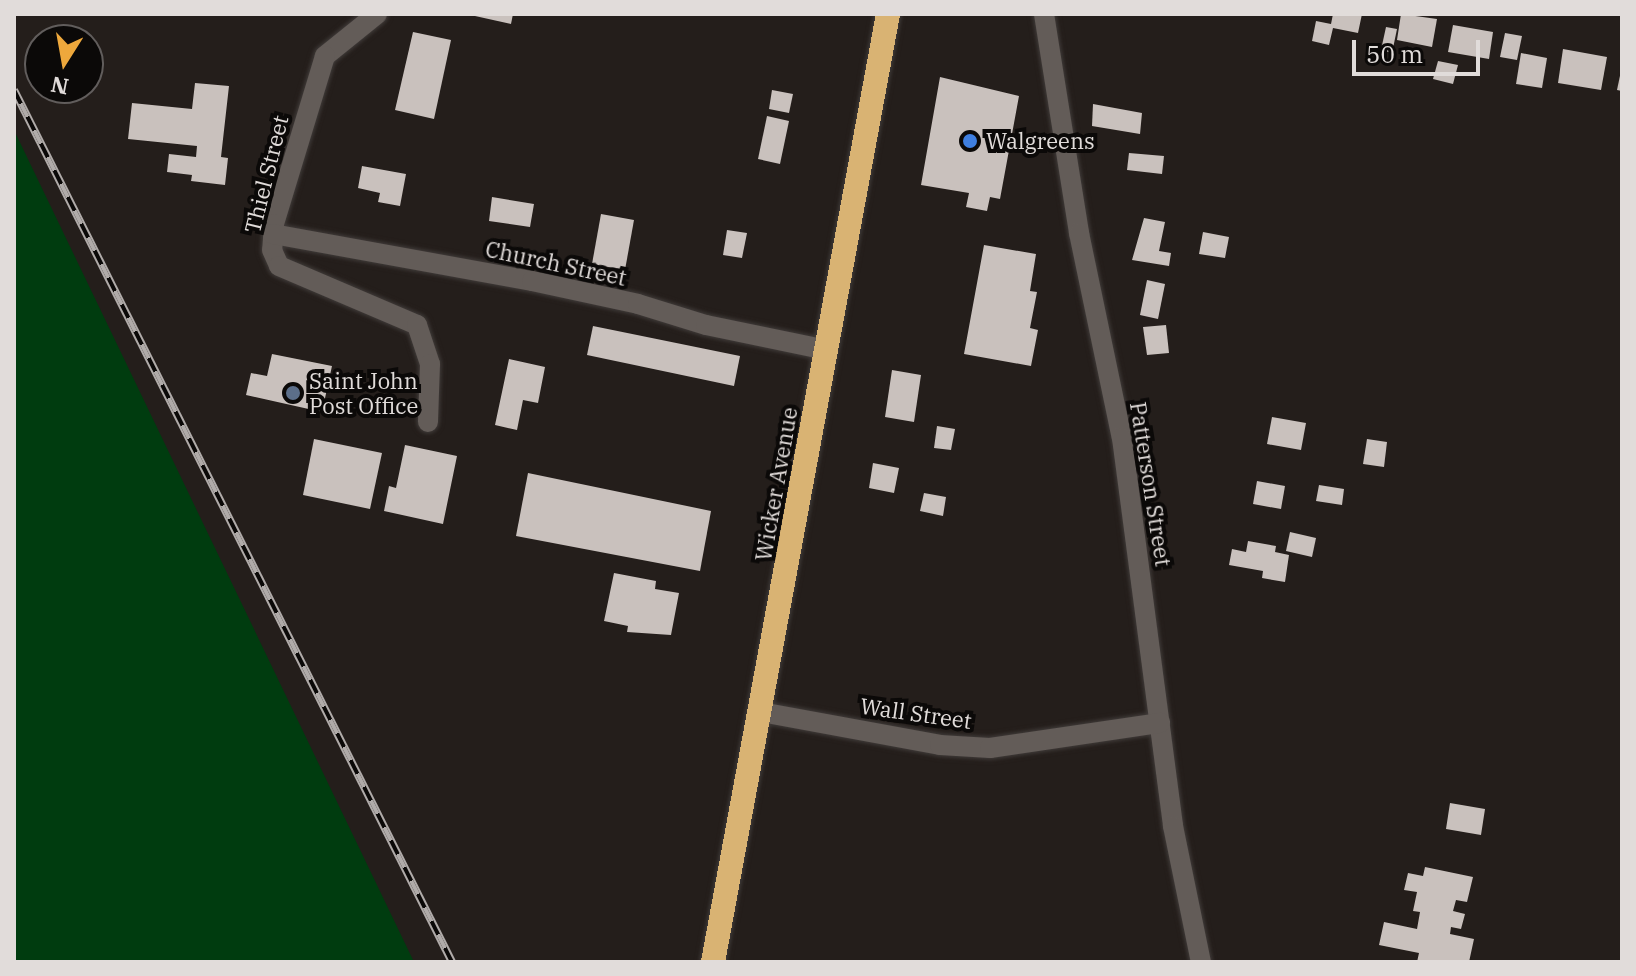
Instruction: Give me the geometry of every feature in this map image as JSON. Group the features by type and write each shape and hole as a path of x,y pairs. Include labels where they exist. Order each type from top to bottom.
{"highway":[{"name":"Wicker Avenue","path":"713,962 888,14"}],"street":[{"name":"Thiel Street","path":"377,14 325,56 273,234 272,250 279,266 417,325 430,364 428,422"},
{"name":"Patterson Street","path":"1044,14 1079,233 1122,438 1173,826 1201,962"},
{"name":"Church Street","path":"273,234 532,281 638,304 706,325 827,350"},
{"name":"Wall Street","path":"761,712 940,745 990,748 1160,723"}],"green space":[{"path":"14,130 414,962 14,962"}],"building":[{"path":"466,14 513,14 511,24"},
{"path":"1333,14 1362,14 1358,33 1333,28 1329,45 1312,41 1316,21 1331,24"},
{"path":"1401,14 1437,19 1432,47 1397,40"},
{"path":"1453,25 1493,32 1489,59 1448,52"},
{"path":"1386,27 1397,29 1392,53 1381,50"},
{"path":"413,32 451,40 434,119 395,110"},
{"path":"1505,33 1522,36 1517,60 1500,57"},
{"path":"1563,49 1607,57 1601,90 1558,83"},
{"path":"1521,53 1547,58 1542,88 1516,84"},
{"path":"1438,61 1458,65 1453,84 1433,79"},
{"path":"1622,71 1622,91 1617,90"},
{"name":"Walgreens","path":"940,77 1019,96 1000,199 990,197 987,211 966,207 969,193 921,185"},
{"path":"195,83 229,86 221,157 228,158 225,185 191,181 192,175 167,172 169,154 196,157 197,146 128,139 132,103 192,109"},
{"path":"772,90 793,94 789,113 769,109"},
{"path":"1093,104 1142,113 1140,134 1092,126"},
{"path":"767,116 789,121 780,164 758,159"},
{"path":"1129,153 1164,156 1162,174 1127,170"},
{"path":"362,166 406,174 400,206 378,202 380,193 358,188"},
{"path":"492,197 534,204 530,227 489,221"},
{"path":"601,214 634,220 625,270 592,264"},
{"path":"1144,218 1165,222 1159,251 1171,253 1169,266 1132,260"},
{"path":"727,230 747,233 742,258 723,255"},
{"path":"1203,232 1229,237 1225,258 1199,254"},
{"path":"984,245 1036,254 1030,291 1037,292 1030,328 1038,330 1031,366 964,354"},
{"path":"1147,280 1165,284 1158,319 1140,315"},
{"path":"1166,325 1169,353 1147,355 1143,327"},
{"path":"593,326 740,356 734,386 587,355"},
{"path":"272,354 332,366 322,412 246,395 251,373 267,376"},
{"path":"509,359 545,367 538,403 523,400 517,430 495,425"},
{"path":"892,370 921,375 914,422 885,417"},
{"path":"1272,417 1306,423 1301,450 1267,444"},
{"path":"937,426 955,429 951,450 934,448"},
{"path":"314,439 382,453 370,509 303,495"},
{"path":"1367,439 1387,442 1384,467 1363,464"},
{"path":"405,445 457,456 443,524 384,511 389,486 396,488"},
{"path":"873,463 899,468 894,493 869,488"},
{"path":"528,473 711,511 700,571 516,536"},
{"path":"1257,481 1285,486 1281,509 1253,504"},
{"path":"1319,485 1344,489 1342,505 1316,501"},
{"path":"924,493 946,497 943,516 920,511"},
{"path":"1290,532 1316,538 1312,557 1286,551"},
{"path":"1248,541 1276,546 1275,552 1289,555 1285,582 1262,578 1263,571 1229,565 1232,549 1246,552"},
{"path":"614,573 656,581 655,589 679,593 671,635 627,632 628,626 604,621"},
{"path":"1450,803 1485,809 1481,835 1446,829"},
{"path":"1425,867 1473,877 1467,902 1456,900 1453,911 1465,914 1461,929 1451,927 1450,934 1474,939 1469,962 1417,962 1419,953 1379,945 1384,922 1417,929 1420,912 1413,911 1417,892 1404,890 1408,873 1423,876"}],"railway":[{"path":"14,90 452,962"}],"place":[{"name":"Walgreens","path":"970,141"},
{"name":"Saint John Post Office","path":"293,393"}]}
